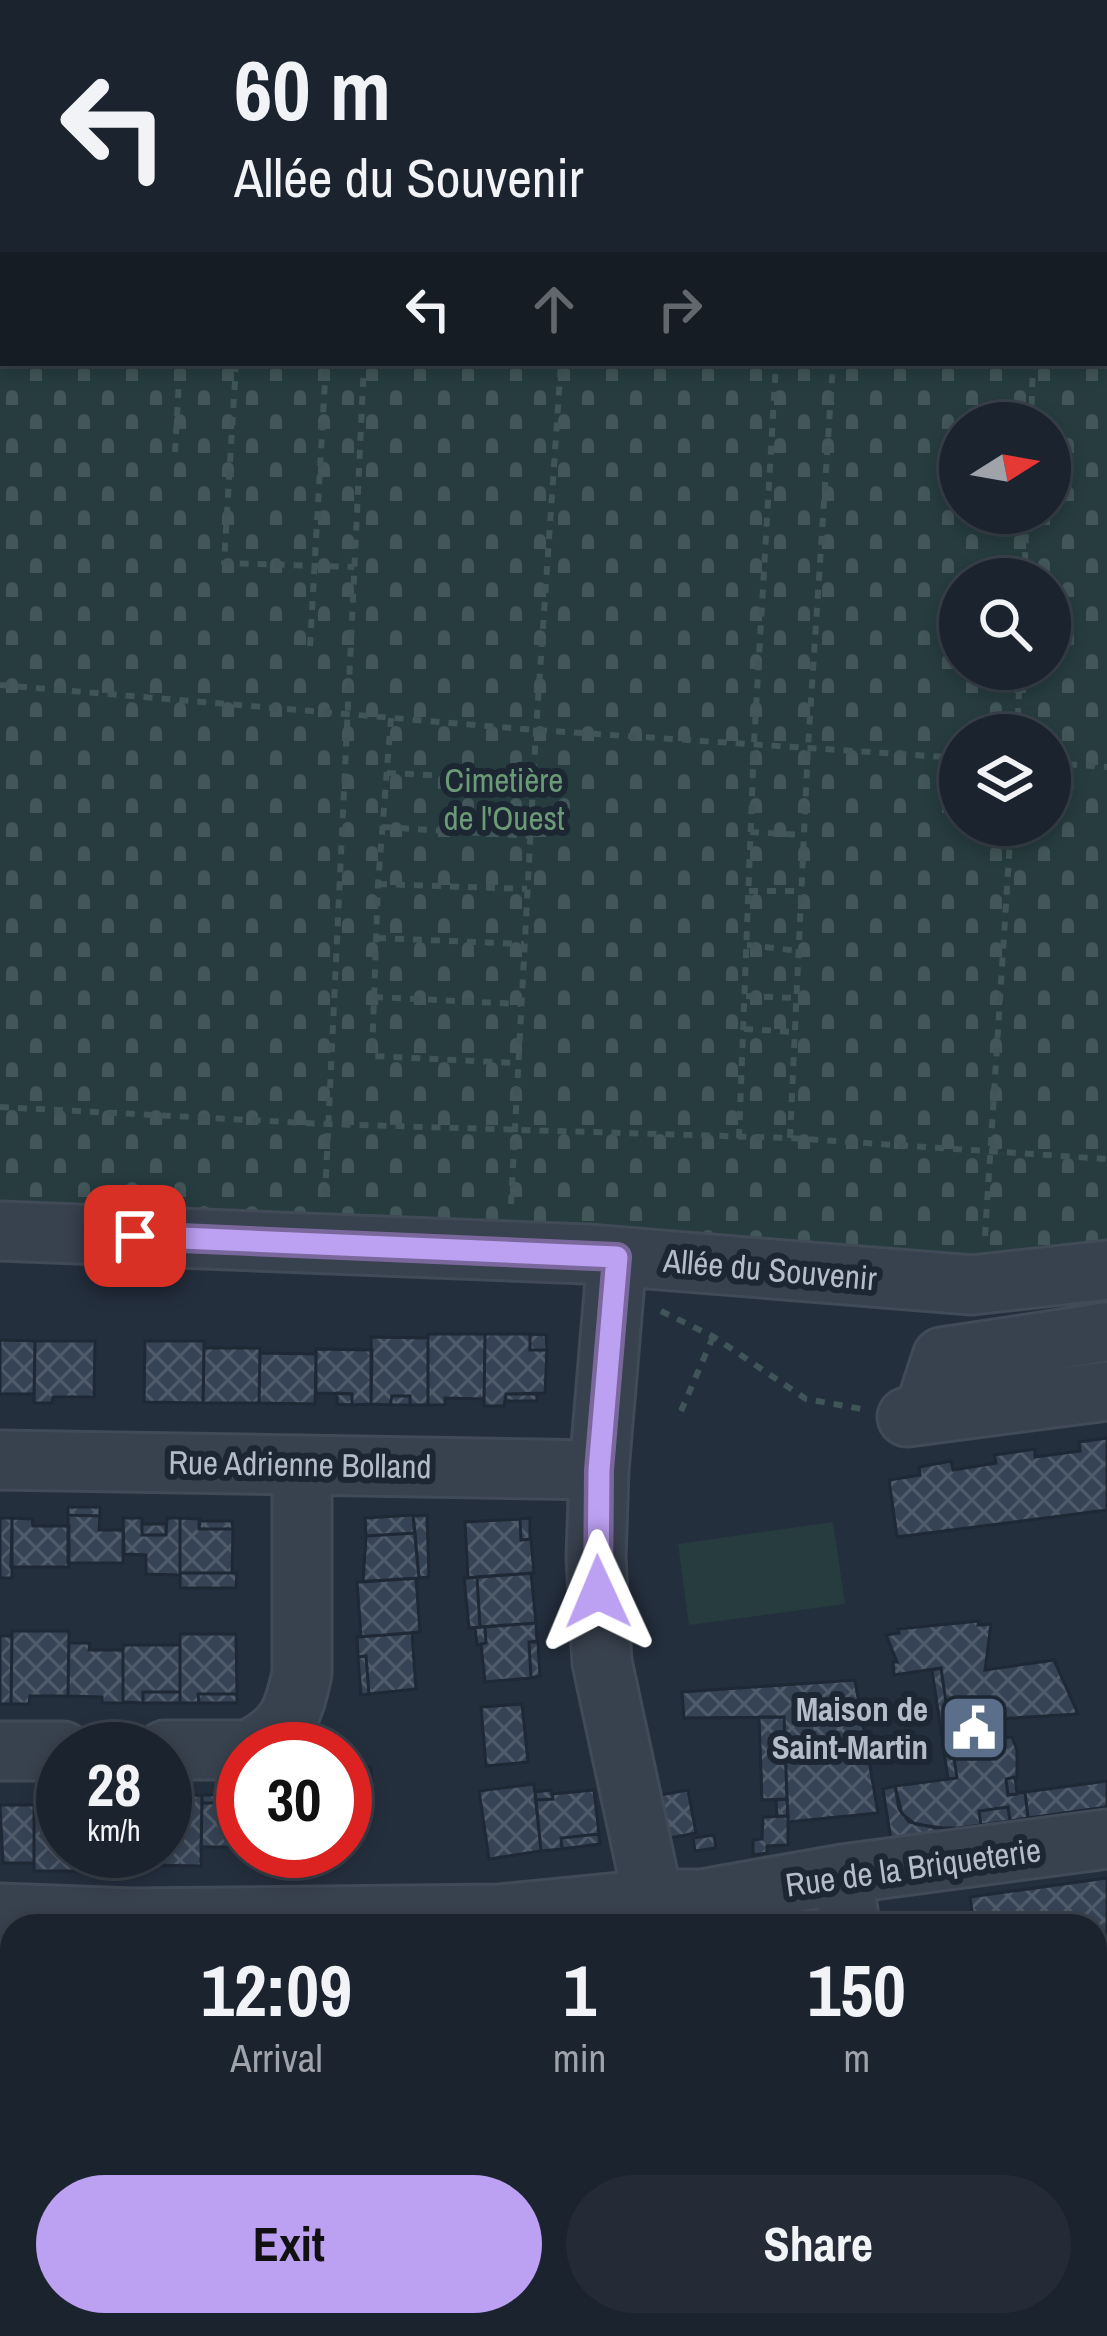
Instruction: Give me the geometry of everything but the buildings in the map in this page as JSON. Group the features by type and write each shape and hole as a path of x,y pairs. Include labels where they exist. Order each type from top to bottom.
{"street":[{"name":"Allée du Souvenir","path":"0,1231 616,1272 972,1285 1107,1270"},
{"path":"616,1272 599,1470 596,1558 602,1662 655,1912"},
{"path":"915,1416 943,1357 1107,1332"},
{"path":"915,1416 1107,1391"},
{"name":"Rue Adrienne Bolland","path":"0,1460 599,1470"},
{"path":"285,1722 296,1704 302,1673 302,1465"},
{"path":"0,1751 36,1751"},
{"name":"Rue de la Briqueterie","path":"499,1914 655,1912 702,1899 846,1900 1107,1839"}],"path":[{"path":"175,452 180,366"},
{"path":"236,366 224,563 354,567"},
{"path":"310,646 326,366"},
{"path":"325,1196 364,366"},
{"path":"511,1206 526,889 561,366"},
{"path":"739,1138 754,743 776,366"},
{"path":"790,1138 832,366"},
{"path":"1032,402 1034,366"},
{"path":"0,685 536,730 939,757"},
{"path":"391,718 378,884 372,1056 516,1064"},
{"path":"1071,764 1107,767"},
{"path":"387,773 533,780"},
{"path":"382,827 530,836"},
{"path":"750,832 804,835"},
{"path":"986,1236 1010,846"},
{"path":"378,884 526,889"},
{"path":"748,891 802,891"},
{"path":"377,938 524,944"},
{"path":"747,945 799,951"},
{"path":"745,996 797,998"},
{"path":"372,997 520,1004"},
{"path":"744,1029 796,1032"},
{"path":"0,1107 326,1124 790,1138 1107,1159"},
{"path":"616,1272 806,1399 915,1416"},
{"path":"681,1411 714,1336"}],"green space":[{"name":"Cimetière de l'Ouest","path":"0,366 1107,366 1107,1241 951,1263 0,1206"},
{"path":"833,1522 845,1604 689,1625 678,1544"}],"place":[{"name":"Maison de Saint-Martin","path":"974,1728"}],"route":[{"path":"135,1236 617,1257 599,1470 598,1592"}]}
